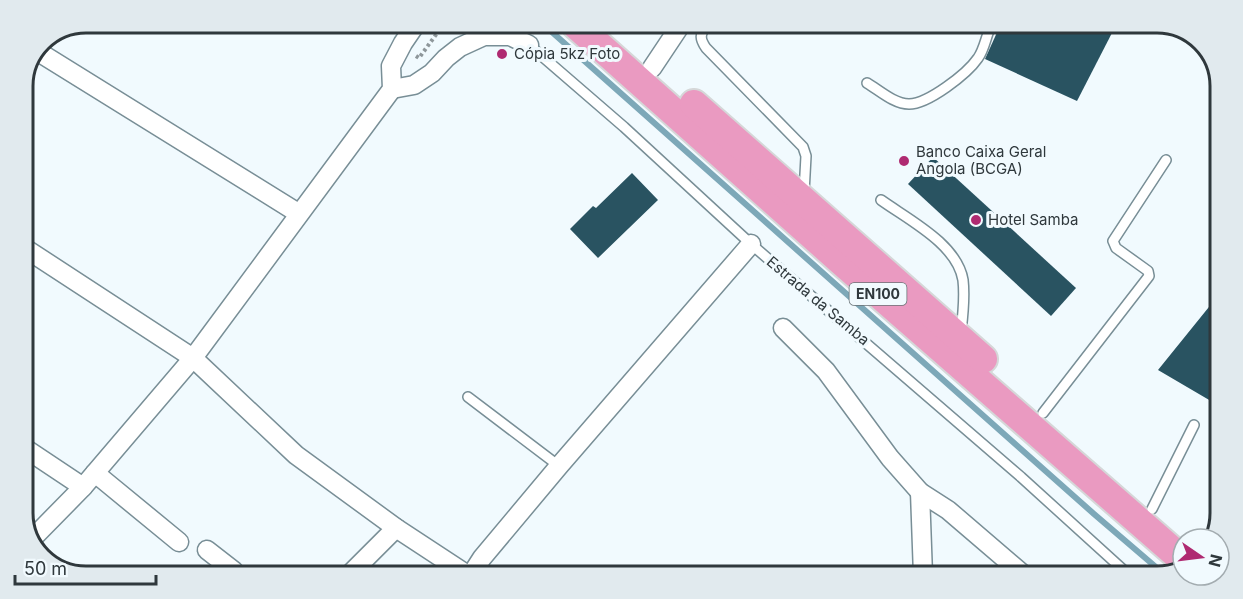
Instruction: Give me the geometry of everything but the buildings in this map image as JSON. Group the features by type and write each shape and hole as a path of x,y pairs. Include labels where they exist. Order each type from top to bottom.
{"main road":[{"name":"EN100","path":"585,33 867,284 1171,550"},
{"name":"EN100","path":"612,33 1173,527"}],"street":[{"path":"37,533 88,480 193,358 298,213 392,89 391,66 402,43 410,33"},
{"path":"652,68 675,33"},
{"path":"392,89 414,85 432,73 460,47 484,36 510,36 529,45"},
{"path":"43,55 298,213"},
{"path":"477,566 559,466 751,244"},
{"path":"33,254 193,358 296,454 396,528 454,566"},
{"path":"783,328 826,371 890,458 920,492 948,510 1013,566"},
{"path":"33,452 88,480 179,542"},
{"path":"920,492 923,566"},
{"path":"358,566 396,528"},
{"path":"207,550 228,566"}],"lane":[{"name":"Estrada da Samba","path":"515,33 624,127 751,244 1021,477 1119,566"},
{"path":"702,33 700,40 706,48 803,147 806,156 806,174 803,199"},
{"path":"867,83 896,101 908,104 923,101 966,71 979,57 988,33"},
{"path":"1043,413 1149,276 1148,272 1116,248 1113,241 1166,160"},
{"path":"881,200 937,239 954,256 963,278 961,340"},
{"path":"468,397 559,466"},
{"path":"1152,509 1194,425"}],"waterway":[{"path":"553,33 1155,566"}],"place":[{"name":"Cópia 5kz Foto","path":"502,54"},
{"name":"Banco Caixa Geral Angola (BCGA)","path":"904,161"},
{"name":"Hotel Samba","path":"976,220"}]}
